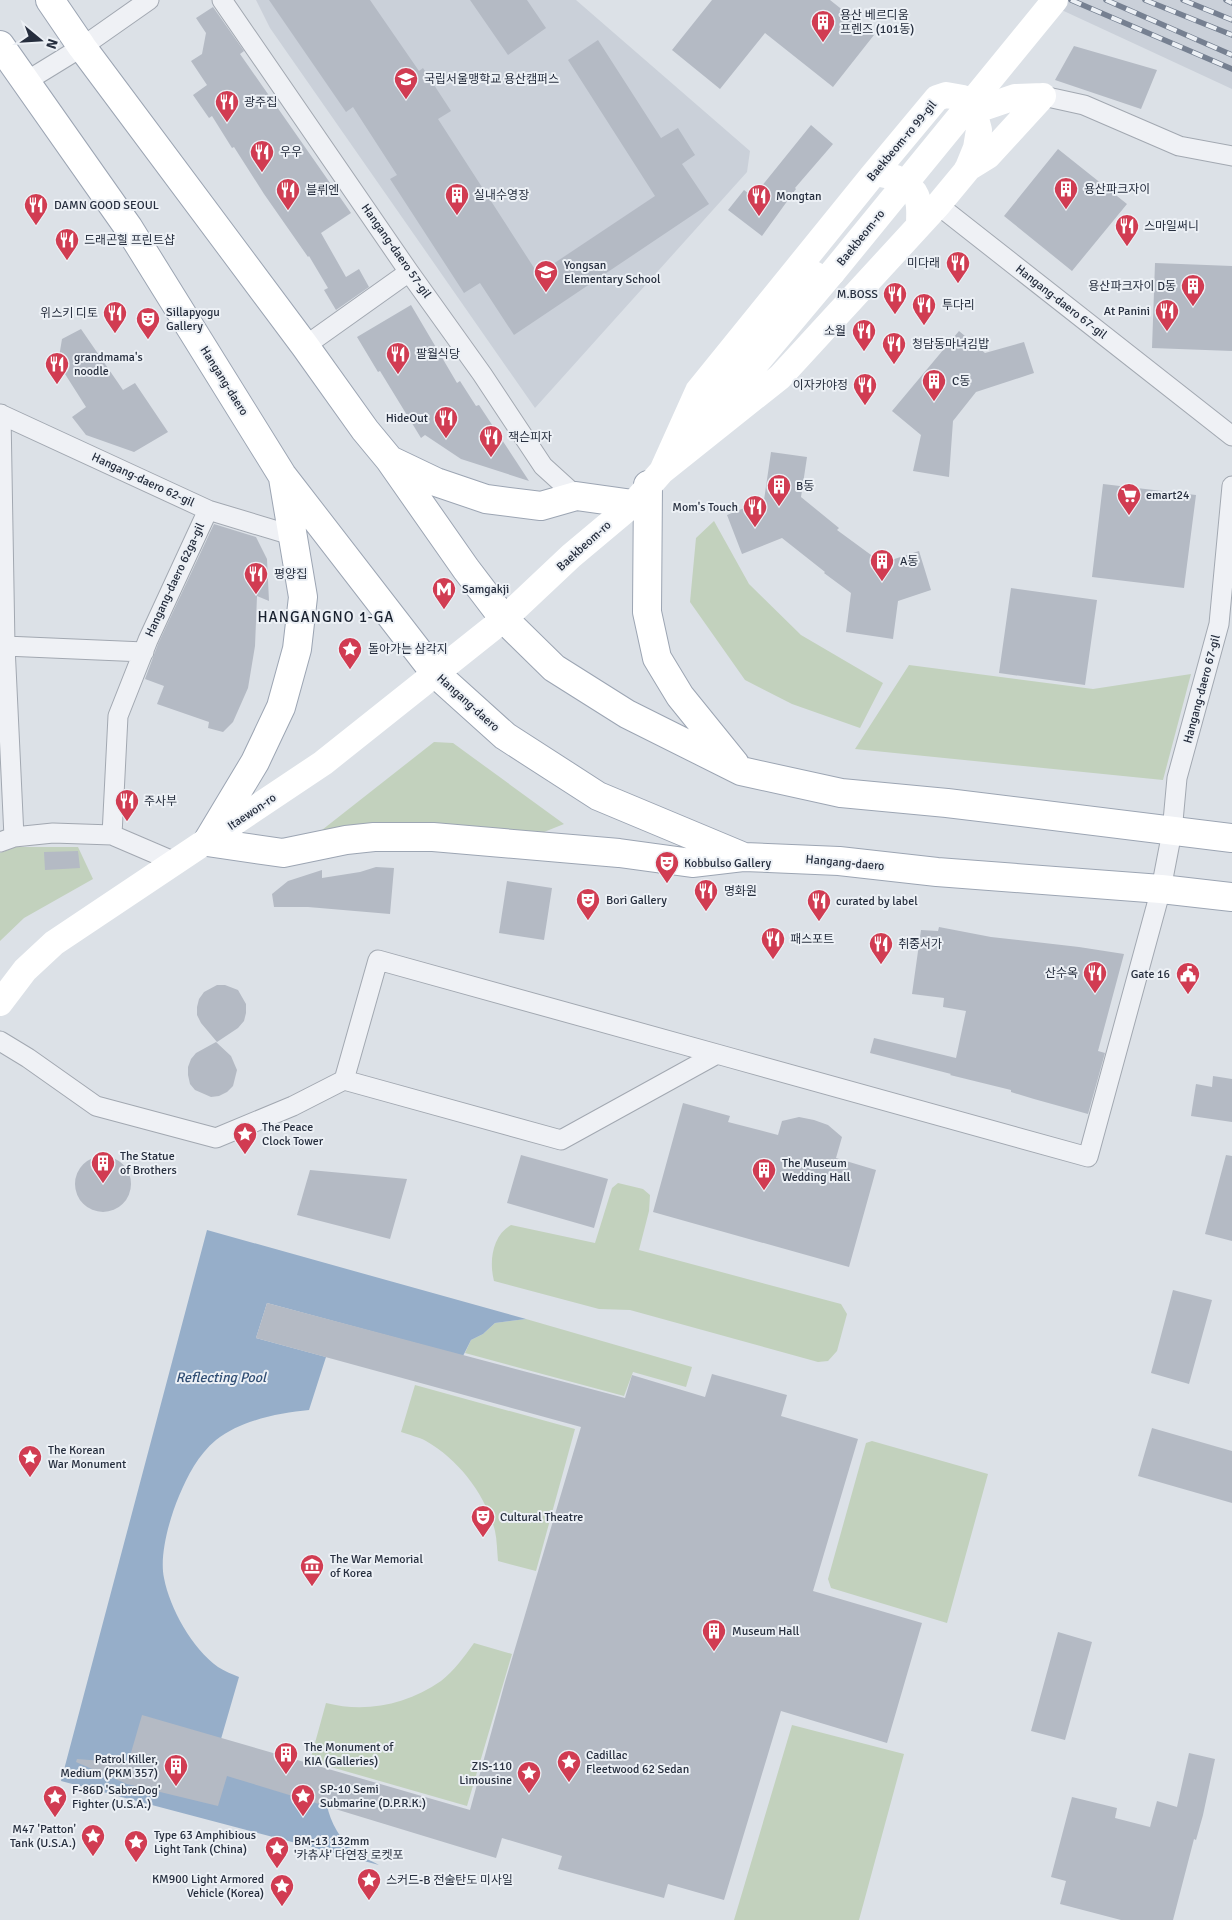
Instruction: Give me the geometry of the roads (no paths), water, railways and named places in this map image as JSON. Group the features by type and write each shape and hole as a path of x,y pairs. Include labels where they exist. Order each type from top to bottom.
{"main road":[{"path":"50,0 82,47 305,346 365,430 389,459 466,569 504,619 554,668 627,714 741,770 841,793 947,803 1232,838"},
{"name":"Baekbeom-ro","path":"504,619 648,487 738,385 827,268 1038,0"},
{"name":"Baekbeom-ro","path":"827,268 1055,0"},
{"name":"Hangang-daero","path":"0,45 128,227 282,475 434,673 505,736 594,794 744,857 839,861 937,872 1232,896"},
{"name":"Baekbeom-ro 99-gil","path":"648,487 698,390 938,98 946,95 963,98 974,111"},
{"path":"389,459 436,482 486,499 541,506 576,496 648,487 780,376 938,205 966,170 976,148 979,130 974,111 1015,97 1043,96"},
{"path":"966,170 988,156 1043,96"},
{"path":"872,176 890,176 903,181 915,192 919,202 919,225"},
{"path":"282,475 303,598 297,649 277,715 255,762 207,842 283,853 346,840 374,837 433,837 619,853 692,862 744,857"},
{"path":"648,487 647,612 657,658 680,696 741,770"},
{"name":"Itaewon-ro","path":"0,1003 25,970 54,943 323,763 504,619"}],"street":[{"path":"25,82 82,47 149,0"},
{"name":"Hangang-daero 57-gil","path":"222,0 482,374 543,466 576,496"},
{"path":"1043,96 1084,105 1179,146 1232,156"},
{"name":"Hangang-daero 67-gil","path":"938,205 1232,436"},
{"path":"305,346 410,272"},
{"path":"1,414 7,840 53,832 112,835 175,862"},
{"name":"Hangang-daero 62-gil","path":"1,414 208,510 291,535"},
{"name":"Hangang-daero 67-gil","path":"717,1054 1088,1157 1161,889 1172,832 1177,778 1219,624 1232,486"},
{"name":"Hangang-daero 62ga-gil","path":"112,835 118,716 144,652 208,510"},
{"name":"Hangang-daero 62ga-gil","path":"5,646 144,652"},
{"path":"344,1080 378,960 717,1054"},
{"path":"0,1041 28,1058 96,1106 216,1138 293,1106 344,1080 561,1140 717,1054"}],"water":[{"name":"Reflecting Pool","path":"207,1230 526,1319 495,1323 483,1334 471,1340 463,1356 267,1303 256,1338 326,1357 309,1410 261,1419 237,1427 216,1440 204,1452 190,1473 179,1496 169,1525 164,1547 163,1569 171,1602 191,1639 208,1659 220,1668 239,1677 221,1739 327,1805 333,1824 345,1842 355,1852 379,1865 61,1781"}],"railway":[{"path":"1071,0 1232,69"},
{"path":"1106,0 1232,55"},
{"path":"1145,0 1232,35"},
{"path":"1183,0 1232,20"},
{"path":"1226,0 1232,3"}],"place":[{"name":"용산 베르디움 프렌즈 (101동)","path":"823,43"},
{"name":"국립서울맹학교 용산캠퍼스","path":"406,100"},
{"name":"광주집","path":"227,123"},
{"name":"우우","path":"262,173"},
{"name":"용산파크자이","path":"1066,210"},
{"name":"블뤼엔","path":"288,211"},
{"name":"실내수영장","path":"457,216"},
{"name":"Mongtan","path":"759,217"},
{"name":"DAMN GOOD SEOUL","path":"36,226"},
{"name":"스마일써니","path":"1127,247"},
{"name":"드래곤힐 프린트샵","path":"67,261"},
{"name":"미다래","path":"958,284"},
{"name":"Yongsan Elementary School","path":"546,293"},
{"name":"용산파크자이 D동","path":"1193,307"},
{"name":"M.BOSS","path":"895,315"},
{"name":"투다리","path":"924,326"},
{"name":"At Panini","path":"1167,332"},
{"name":"위스키 디토","path":"115,334"},
{"name":"Sillapyogu Gallery","path":"148,340"},
{"name":"소월","path":"864,352"},
{"name":"청담동마녀김밥","path":"894,365"},
{"name":"팔월식당","path":"398,375"},
{"name":"grandmama's noodle","path":"57,385"},
{"name":"C동","path":"934,402"},
{"name":"이자카야정","path":"865,406"},
{"name":"HideOut","path":"446,439"},
{"name":"잭슨피자","path":"491,458"},
{"name":"B동","path":"779,507"},
{"name":"emart24","path":"1129,516"},
{"name":"Mom's Touch","path":"755,528"},
{"name":"A동","path":"882,582"},
{"name":"평양집","path":"256,595"},
{"name":"Samgakji","path":"444,610"},
{"name":"돌아가는 삼각지","path":"350,670"},
{"name":"주사부","path":"127,822"},
{"name":"Kobbulso Gallery","path":"667,884"},
{"name":"명화원","path":"706,912"},
{"name":"Bori Gallery","path":"588,921"},
{"name":"curated by label","path":"819,922"},
{"name":"패스포트","path":"773,960"},
{"name":"취중서가","path":"881,965"},
{"name":"산수옥","path":"1095,994"},
{"name":"Gate 16","path":"1188,995"},
{"name":"The Peace Clock Tower","path":"245,1155"},
{"name":"The Statue of Brothers","path":"103,1184"},
{"name":"The Museum Wedding Hall","path":"764,1191"},
{"name":"The Korean War Monument","path":"30,1478"},
{"name":"Cultural Theatre","path":"483,1538"},
{"name":"The War Memorial of Korea","path":"312,1587"},
{"name":"Museum Hall","path":"714,1652"},
{"name":"The Monument of KIA (Galleries)","path":"286,1775"},
{"name":"Cadillac Fleetwood 62 Sedan","path":"569,1783"},
{"name":"Patrol Killer, Medium (PKM 357)","path":"176,1787"},
{"name":"ZIS-110 Limousine","path":"529,1794"},
{"name":"SP-10 Semi Submarine (D.P.R.K.)","path":"303,1817"},
{"name":"F-86D 'SabreDog' Fighter (U.S.A.)","path":"55,1818"},
{"name":"M47 'Patton' Tank (U.S.A.)","path":"93,1857"},
{"name":"Type 63 Amphibious Light Tank (China)","path":"136,1863"},
{"name":"BM-13 132mm '카츄샤' 다연장 로켓포","path":"277,1869"},
{"name":"스커드-B 전술탄도 미사일","path":"369,1901"},
{"name":"KM900 Light Armored Vehicle (Korea)","path":"282,1907"}],"district":[{"name":"HANGANGNO 1-GA","path":"326,617"}]}
